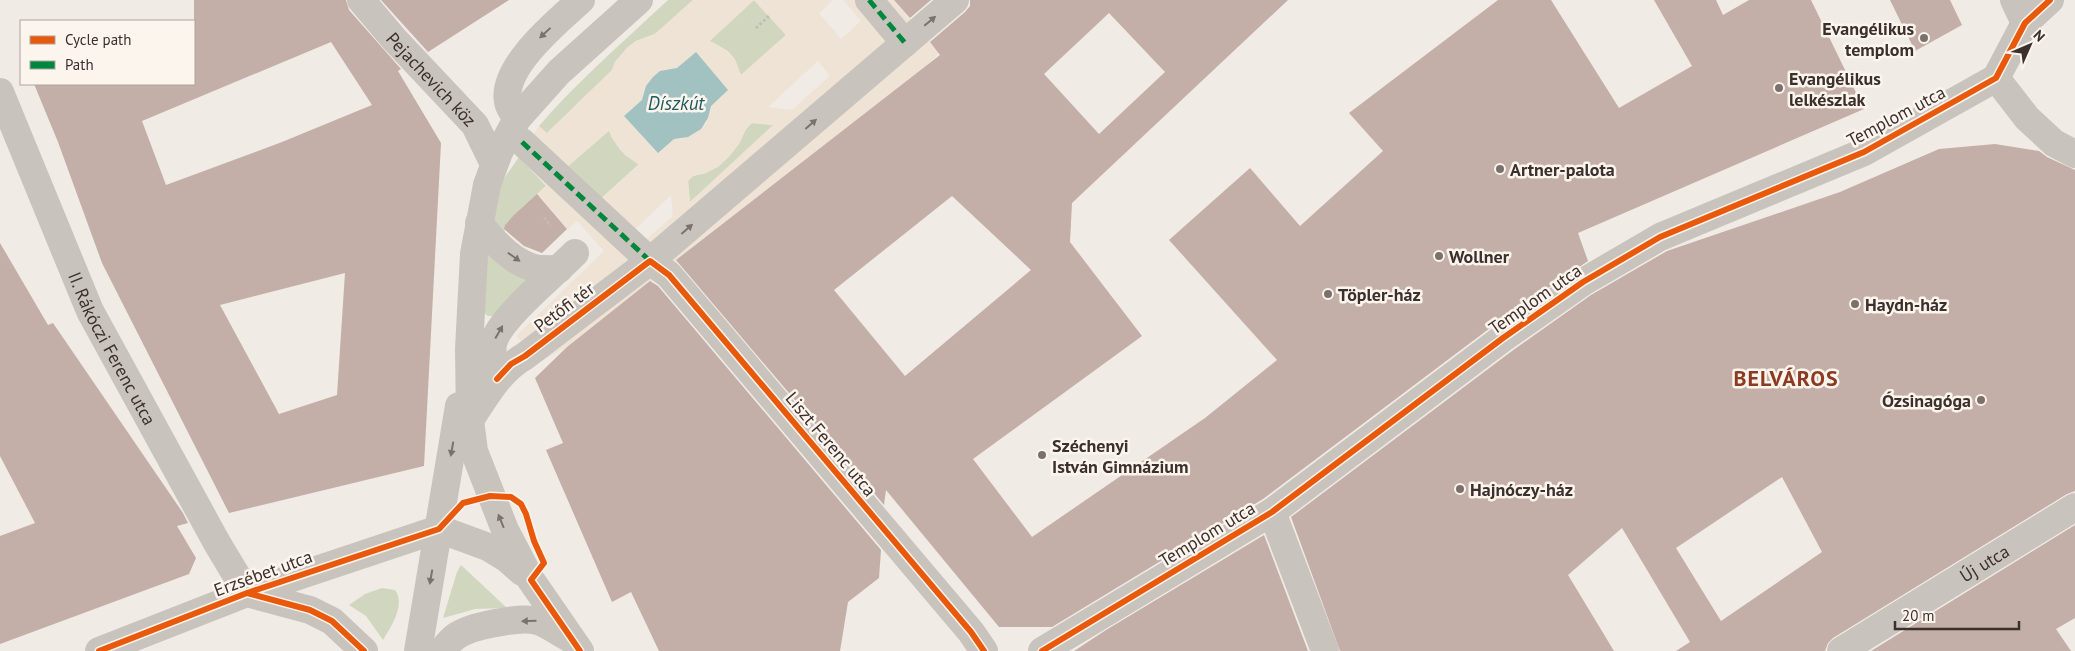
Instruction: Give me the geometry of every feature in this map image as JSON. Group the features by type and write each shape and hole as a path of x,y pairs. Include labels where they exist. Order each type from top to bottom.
{"street":[{"name":"Pejachevich köz","path":"361,0 475,125 494,164"},
{"path":"581,0 532,46 508,88 508,103 519,131 650,261"},
{"path":"576,645 531,580 505,530 474,450 470,420 469,349 474,254 487,185 494,164 559,72 640,0"},
{"path":"869,0 905,42"},
{"name":"Petőfi tér","path":"470,420 497,379 511,364 525,356 650,261 955,0"},
{"path":"2050,0 2019,12 1996,78 2027,118 2054,143 2075,154"},
{"name":"Templom utca","path":"1042,651 1272,512 1503,338 1583,282 1660,237 1864,152 1996,78"},
{"name":"II. Rákóczi Ferenc utca","path":"0,92 90,310 217,543 247,593"},
{"path":"479,223 489,236 515,259 533,268 567,261 534,292 499,330 493,345 497,379"},
{"name":"Liszt Ferenc utca","path":"650,261 668,275 965,625 984,651"},
{"path":"418,651 469,349"},
{"name":"Új utca","path":"1841,651 2075,507"},
{"path":"1272,512 1325,651"},
{"path":"440,529 488,547 506,558 531,580"},
{"name":"Erzsébet utca","path":"99,651 247,593 440,529"},
{"path":"247,593 310,610 332,620 364,651"},
{"path":"442,651 455,637 467,630 483,625 511,621 538,621 576,645"}],"path":[{"path":"756,28 769,16"},
{"path":"544,218 553,229"}],"green space":[{"path":"668,0 693,0 655,34 636,41 628,47 615,62 612,70 546,134 539,126 554,109 602,61"},
{"path":"754,0 786,35 741,75 729,54 721,47 709,41"},
{"path":"752,123 774,125 690,202 688,181 693,176 706,173 739,144 746,129"},
{"path":"609,130 621,150 639,164 596,203 566,168"},
{"path":"519,157 546,186 505,225 504,237 493,219 493,209 501,185"},
{"path":"487,245 533,276 497,316 488,316 480,310"},
{"path":"461,565 507,608 475,609 443,618 457,572"},
{"path":"382,588 395,590 399,602 396,615 383,640 366,616 349,605 365,594"}],"shaded area":[{"path":"693,0 754,0 833,0 819,13 841,39 861,21 843,0 894,0 939,53 925,67 686,252 669,275 649,282 567,347 542,361 516,336 604,251 577,221 568,229 537,194 546,186 519,157 539,126 547,133 612,70 615,62 628,47 636,41 655,34","holes":["754,0 786,35 741,75 735,59 728,51 710,41","696,52 711,106 706,124 681,139 674,139 658,153 624,116 642,100 653,77 660,71 677,68","818,61 830,76 792,110 768,107","752,123 773,125 690,202 688,180 693,176 706,173 718,167 739,144 746,129","609,131 625,155 639,165 596,203 566,168","671,195 673,216 642,243 632,232"]}],"water":[{"name":"Díszkút","path":"696,52 728,90 711,106 708,118 701,129 688,137 674,139 658,153 624,116 642,100 646,86 653,77 660,71 677,68"}],"building":[{"path":"194,0 346,0 349,10 401,69 398,71 441,143 424,466 229,513 102,263 58,142 34,85 195,85","holes":["331,42 372,105 282,142 166,185 142,121","345,273 337,395 279,414 220,305"]},
{"path":"381,0 509,0 428,52"},
{"path":"894,0 931,0 910,18"},
{"path":"970,0 1288,0 1072,203 1070,242 1142,336 973,459 1032,537 1205,418 1277,360 1169,240 1250,168 1300,226 1383,151 1349,113 1498,0 1551,0 1619,108 1692,66 1654,0 1716,0 1723,15 1749,0 1811,0 1864,109 1578,233 1588,261 1494,325 1263,499 1052,627 999,627 886,490 884,505 676,260 940,55 930,42 970,6","holes":["1109,13 1165,72 1099,134 1044,74","952,196 1031,270 905,376 834,290"]},
{"name":"Evangélikus templom","path":"1890,0 1950,0 1962,25 1915,51"},
{"path":"1995,144 2039,151 2047,157 2075,170 2075,491 2067,494 1833,638 1828,643 1825,651 1676,651 1690,642 1622,528 1568,575 1614,651 1340,651 1291,517 1512,351 1591,295 1667,251 1840,192 1939,149","holes":["1782,477 1822,552 1721,621 1676,548"]},
{"path":"537,194 567,229 542,253 524,246 504,229 513,216"},
{"path":"0,243 48,325 53,323 183,513 188,523 177,526 196,558 189,574 0,644 0,536 35,523 0,456"},
{"path":"650,281 658,286 881,550 879,578 848,602 840,651 659,651 631,592 612,602 546,450 563,443 535,378 567,347"},
{"path":"2075,525 2075,618 2056,629 2071,651 1871,651"},
{"path":"1264,535 1308,651 1074,651 1106,630"}],"marked path":[{"path":"869,0 905,43"},
{"path":"522,142 650,261"}],"cycle path":[{"path":"1042,651 1272,512 1503,338 1583,282 1660,237 1864,152 1996,78 2025,23 2050,0"},
{"path":"497,379 511,364 525,356 650,261 669,275 971,632 984,651"},
{"path":"99,651 247,593 439,529 463,503 490,496 511,497 521,504 544,563 531,580 580,651"},
{"path":"247,593 310,610 332,621 364,651"}],"place":[{"name":"Evangélikus templom","path":"1924,38"},
{"name":"Evangélikus lelkészlak","path":"1779,88"},
{"name":"Artner-palota","path":"1500,169"},
{"name":"Wollner","path":"1439,256"},
{"name":"Töpler-ház","path":"1328,294"},
{"name":"Haydn-ház","path":"1855,304"},
{"name":"Ózsinagóga","path":"1981,400"},
{"name":"Széchenyi István Gimnázium","path":"1042,455"},
{"name":"Hajnóczy-ház","path":"1460,489"}],"district":[{"name":"BELVÁROS","path":"1786,378"}]}
